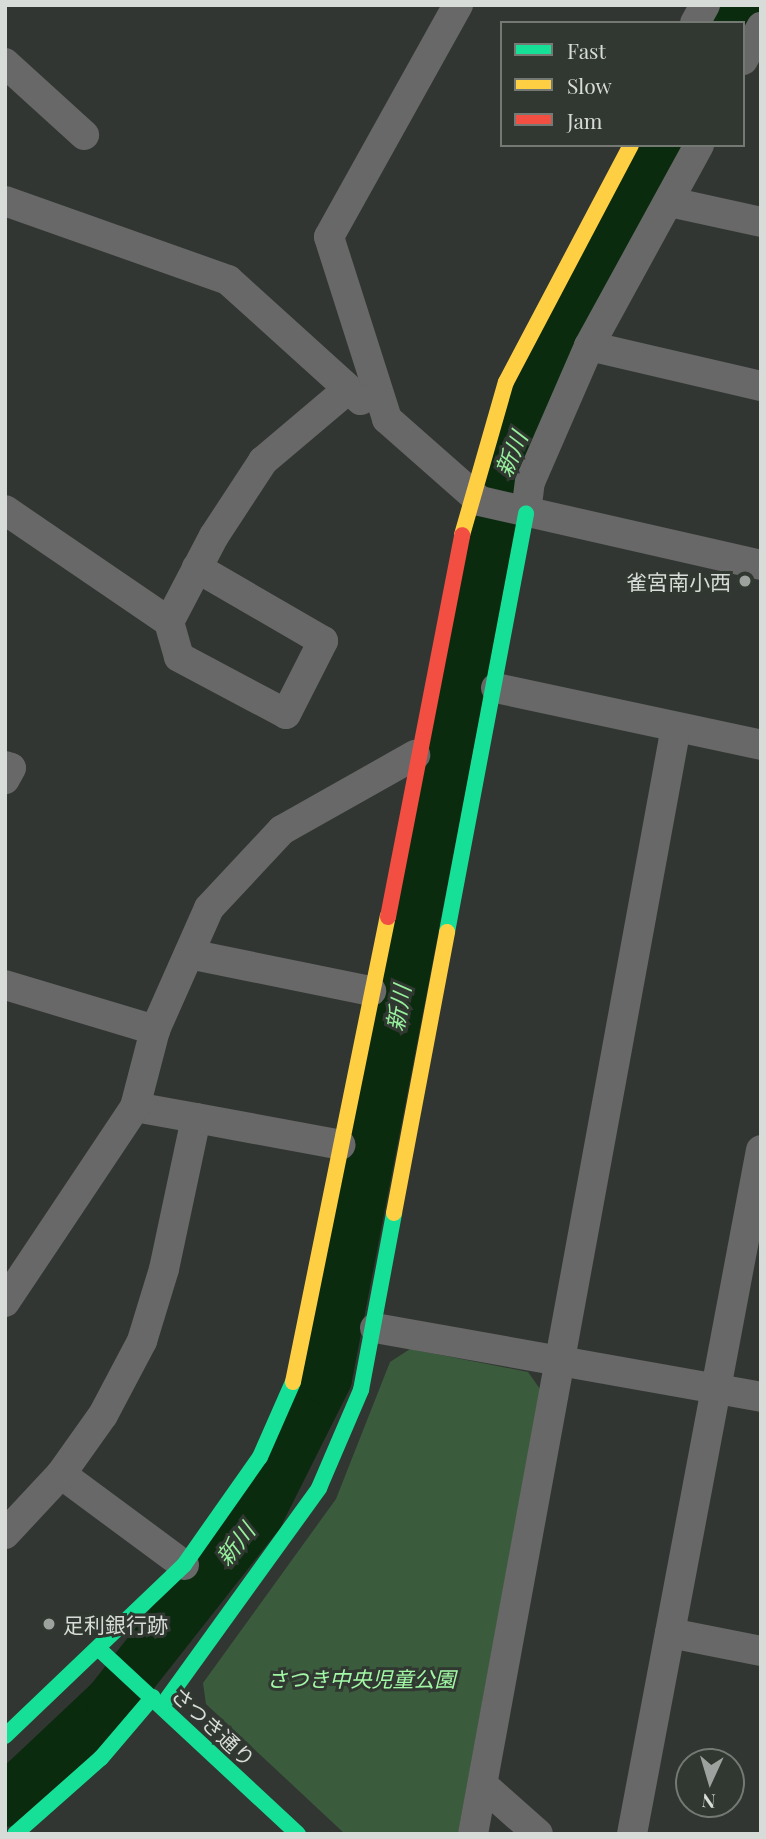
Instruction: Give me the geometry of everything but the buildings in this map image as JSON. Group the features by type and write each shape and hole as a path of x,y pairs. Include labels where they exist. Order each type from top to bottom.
{"street":[{"path":"387,419 329,237 458,5"},
{"path":"696,21 705,5"},
{"path":"750,59 761,27"},
{"path":"5,63 84,135"},
{"path":"33,1829 158,1702 319,1488 361,1390 496,688 496,504 506,382 630,147"},
{"path":"5,1736 100,1650 184,1565 260,1457 291,1390 314,1299 415,755 496,504 530,482 589,346 698,147"},
{"path":"5,201 217,274 347,390 496,504 761,565"},
{"path":"670,202 761,222"},
{"path":"589,346 761,386"},
{"path":"169,622 197,568 263,461 347,390"},
{"path":"5,510 169,622 179,657 286,714 323,641 197,568"},
{"path":"496,688 761,746"},
{"path":"473,1834 484,1786 558,1361 676,727"},
{"path":"5,1303 135,1107 155,1030 209,908 282,830 415,755"},
{"path":"5,765 11,768 5,779"},
{"path":"189,954 371,990"},
{"path":"5,985 155,1030"},
{"path":"135,1107 341,1145"},
{"path":"5,1534 61,1474 103,1415 142,1341 164,1269 196,1118"},
{"path":"632,1834 761,1150"},
{"path":"375,1328 761,1397"},
{"path":"61,1474 184,1565"},
{"path":"670,1633 761,1651"},
{"name":"さつき通り","path":"100,1650 298,1834"},
{"path":"484,1786 538,1834"}],"green space":[{"name":"さつき中央児童公園","path":"410,1349 528,1372 540,1389 458,1834 345,1834 206,1704 203,1683 336,1499 390,1362"}],"waterway":[{"name":"新川","path":"730,21 738,5"},
{"name":"新川","path":"5,1801 111,1701 258,1514 326,1378 502,465 665,147"}],"traffic: fast":[{"path":"447,932 526,513"},
{"path":"162,1706 319,1488 361,1390 394,1213"},
{"path":"5,1736 184,1565 260,1457 293,1382"},
{"path":"100,1650 298,1834"},
{"path":"15,1834 101,1758 153,1697"}],"traffic: slow":[{"path":"462,535 506,382 630,147"},
{"path":"293,1382 388,917"},
{"path":"394,1213 447,932"}],"traffic: jam":[{"path":"388,917 462,535"}],"place":[{"name":"雀宮南小西","path":"745,581"},
{"name":"足利銀行跡","path":"49,1624"}]}
